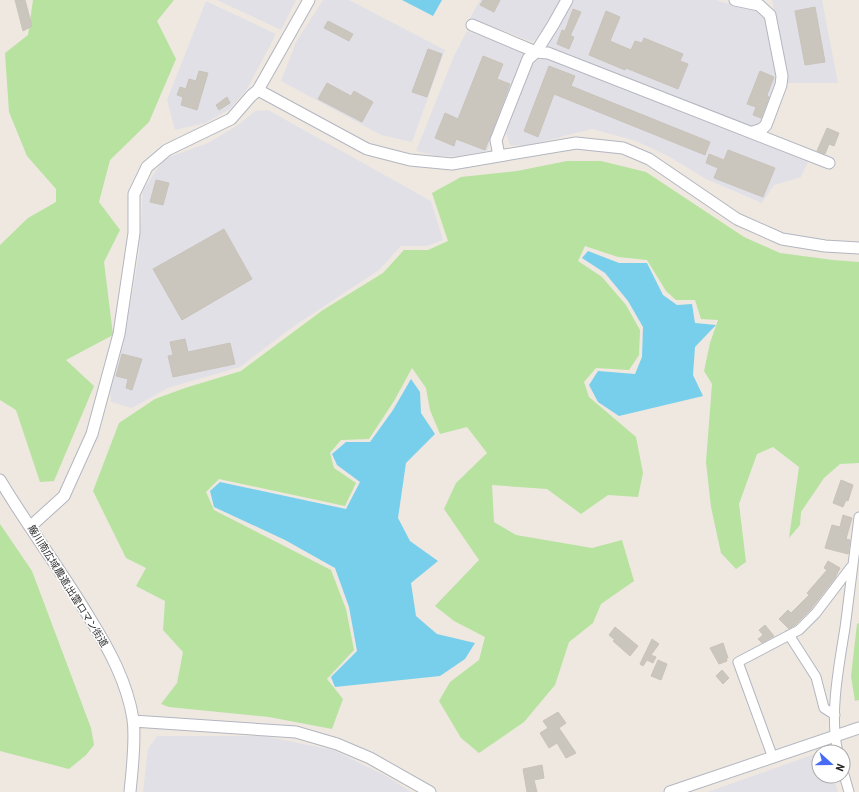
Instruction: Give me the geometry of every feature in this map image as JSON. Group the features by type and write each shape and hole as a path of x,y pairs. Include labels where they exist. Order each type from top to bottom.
{"street":[{"path":"31,526 64,496 92,434 119,334 134,233 134,194 147,167 167,150 231,119 258,90 309,0"},
{"path":"498,156 496,140 528,59 536,52 567,0"},
{"path":"735,0 759,6 770,15 782,76 781,85 766,125 762,129 753,132"},
{"path":"472,25 536,52 548,52 753,132 829,164"},
{"path":"258,90 367,149 410,160 452,164 576,143 623,148 649,158 737,219 782,239 825,246 859,248"},
{"name":"簸川南広域農道;出雲ロマン街道","path":"0,480 72,588 103,639 119,671 133,720 130,792"},
{"path":"836,744 834,736 837,670 846,616 851,567 859,517"},
{"path":"773,758 738,662 799,630 816,613 851,567"},
{"path":"789,635 816,677 824,708 835,714"},
{"path":"133,720 296,732 337,744 370,758 430,792"},
{"path":"670,792 859,728"}],"shaded area":[{"path":"217,0 296,0 281,30"},
{"path":"323,0 349,0 445,50 412,142 381,135 281,81 296,42"},
{"path":"480,0 560,0 549,23 533,42 470,18"},
{"path":"571,0 716,0 759,9 767,20 778,78 760,124 751,127 547,47"},
{"path":"772,0 822,0 838,83 787,83"},
{"path":"206,1 276,34 247,89 230,109 205,123 175,130 167,100"},
{"path":"467,31 525,53 487,151 458,156 437,156 416,151 454,56"},
{"path":"546,58 808,162 801,177 774,185 762,203 706,179 668,156 636,141 592,129 525,146 510,145 506,133 531,65 537,60"},
{"path":"268,110 431,201 443,240 427,246 401,246 379,270 294,326 240,367 168,388 132,408 111,402 110,388 124,342 139,253 143,190 164,159 208,143 238,125 255,111"},
{"path":"157,736 264,736 333,750 388,777 411,792 143,792 148,749"},
{"path":"811,755 811,784 836,784 838,792 708,792"}],"green space":[{"path":"33,0 174,0 157,21 176,59 149,122 110,160 99,202 120,230 104,262 113,335 66,360 94,386 54,481 40,482 16,410 0,400 0,245 28,218 56,202 56,189 27,156 9,112 5,53 28,35"},
{"path":"567,161 601,161 646,172 744,237 780,253 859,262 859,463 840,464 824,478 801,512 800,525 789,538 799,467 773,447 757,454 739,504 746,562 736,569 721,553 711,507 706,462 712,384 704,371 710,343 718,320 701,319 695,300 676,300 666,291 647,260 618,257 585,246 578,261 602,277 626,305 640,330 639,355 629,370 596,368 584,382 589,397 636,437 643,473 638,497 608,495 581,514 547,489 492,485 494,522 516,535 592,548 622,540 634,581 601,604 593,623 569,642 555,685 524,722 479,753 461,738 439,701 450,682 479,660 485,637 454,621 435,606 479,560 444,509 456,483 487,453 467,427 440,434 430,410 426,388 412,368 394,401 369,439 341,440 330,453 334,468 356,483 345,506 219,479 206,492 214,510 331,570 346,609 354,650 327,679 343,699 332,729 269,717 169,707 161,704 177,683 183,652 163,630 165,601 136,586 146,568 126,558 93,491 119,423 155,399 241,371 323,310 383,273 404,250 428,250 448,241 432,193 461,177 517,171"},
{"path":"0,524 32,571 91,728 94,745 86,755 69,769 0,751"},
{"path":"859,623 859,700 855,701 851,676 857,624"}],"water":[{"path":"402,0 442,0 433,16"},
{"path":"588,251 619,263 647,263 663,295 677,305 692,304 695,323 716,325 695,347 693,375 703,396 619,416 598,402 589,385 598,371 635,374 642,357 643,327 628,301 605,273 582,258"},
{"path":"411,379 420,392 421,413 435,434 406,463 398,518 410,541 438,561 411,583 416,616 437,634 475,643 465,659 440,676 335,687 331,677 357,651 349,607 335,568 285,540 214,507 210,491 220,482 346,509 360,482 337,465 332,454 346,442 370,442 393,410"}],"building":[{"path":"15,0 25,0 32,26 23,31"},
{"path":"483,0 500,0 494,12 480,5"},
{"path":"815,7 825,62 805,65 795,11"},
{"path":"573,9 581,12 571,34 571,36 574,37 569,49 557,44 562,30 565,31"},
{"path":"606,11 620,17 610,41 631,50 635,41 642,43 644,38 683,54 680,61 688,64 678,89 589,55"},
{"path":"328,21 353,34 349,41 324,28"},
{"path":"428,49 442,54 427,97 412,92"},
{"path":"483,56 503,64 497,79 510,84 485,150 456,139 454,146 435,138 445,113 458,119"},
{"path":"549,66 575,76 571,86 710,142 705,155 554,94 538,137 524,131"},
{"path":"199,71 208,73 197,110 181,105 183,97 177,95 180,87 186,89 189,79 196,81"},
{"path":"760,71 774,77 767,95 769,97 761,118 753,115 756,107 747,104"},
{"path":"327,83 351,96 354,91 373,102 362,122 318,99"},
{"path":"227,97 230,103 219,110 216,105"},
{"path":"827,128 839,133 834,146 829,144 825,154 817,151"},
{"path":"728,150 775,168 763,197 714,178 718,168 706,163 709,154 724,160"},
{"path":"156,180 169,183 163,205 150,202"},
{"path":"224,229 252,279 182,320 153,269"},
{"path":"185,339 188,352 230,343 235,364 173,377 168,356 173,355 170,342"},
{"path":"122,354 142,359 132,390 126,388 128,379 116,376"},
{"path":"841,480 853,485 848,501 846,500 843,507 833,503"},
{"path":"843,515 852,518 846,539 850,540 848,554 825,548 832,525 840,527"},
{"path":"828,561 840,568 835,578 811,609 789,629 779,619 788,610 791,613 809,595 807,593 827,570 824,568"},
{"path":"765,625 774,636 762,643 758,639 763,635 759,630"},
{"path":"615,627 638,646 630,656 613,641 615,640 609,635"},
{"path":"652,639 659,644 651,655 656,657 653,663 647,660 643,666 640,664"},
{"path":"723,643 728,658 726,658 727,661 719,664 710,648"},
{"path":"658,660 667,664 661,680 651,676"},
{"path":"722,670 729,678 723,684 716,676"},
{"path":"558,712 566,723 559,728 576,753 566,758 557,743 549,748 540,733 548,728 543,721"},
{"path":"542,765 544,778 534,780 537,792 527,792 523,769"}]}
